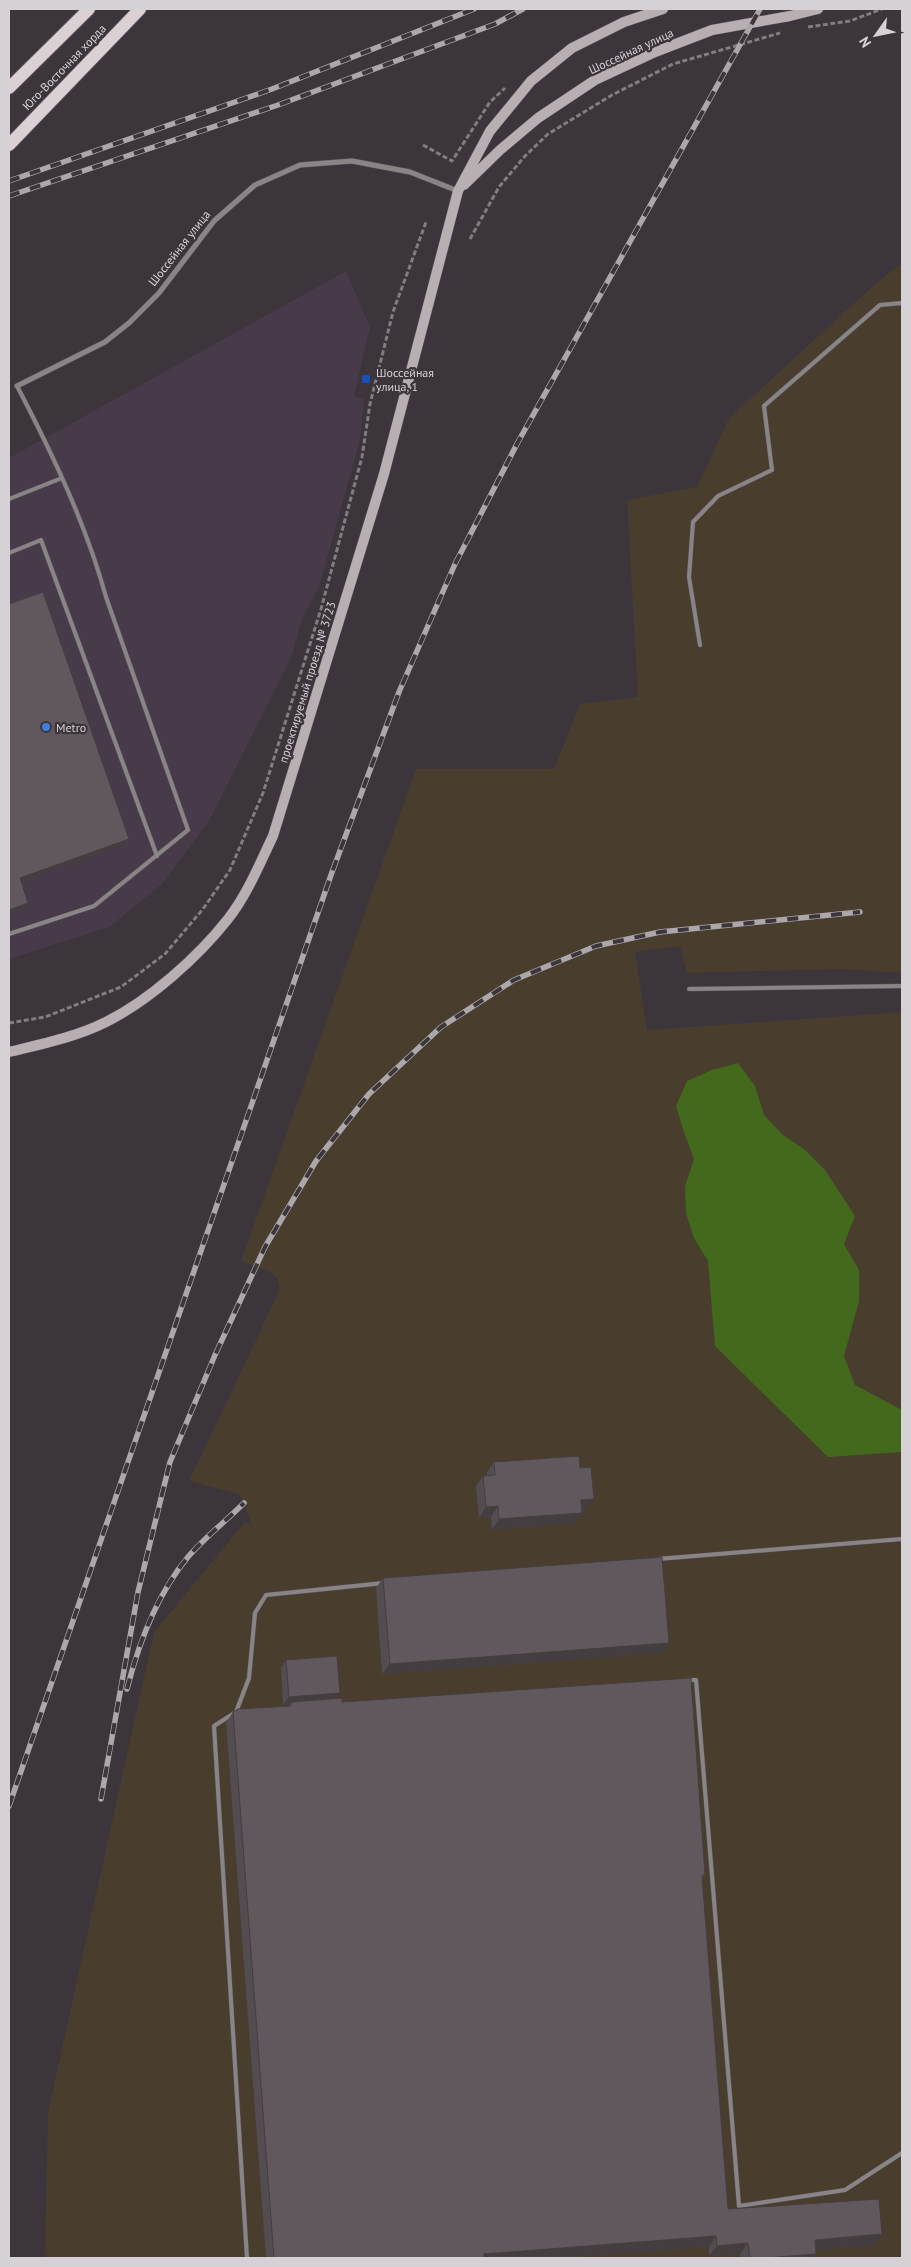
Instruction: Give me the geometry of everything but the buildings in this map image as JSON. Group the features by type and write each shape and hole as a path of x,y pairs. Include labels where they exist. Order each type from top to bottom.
{"main road":[{"name":"Юго-Восточная хорда","path":"9,88 89,9"},
{"name":"Юго-Восточная хорда","path":"9,145 140,9"},
{"name":"Шоссейная улица","path":"458,191 490,131 531,81 572,48 624,22 663,9"},
{"name":"Шоссейная улица","path":"458,191 500,150 538,118 595,80 655,52 712,30 818,9"},
{"name":"проектируемый проезд № 3723","path":"9,1052 55,1041 106,1022 150,995 192,957 228,919 255,872 273,836 384,474 458,191"}],"street":[{"name":"Шоссейная улица","path":"17,386 105,342 130,323 159,293 214,221 255,184 300,165 352,161 410,172 458,191"}],"lane":[{"path":"700,645 689,577 693,522 718,496 772,470 764,406 880,305 902,303"},
{"path":"9,934 94,906 188,830 106,597 98,568 62,478 17,386"},
{"path":"9,499 62,478"},
{"path":"9,553 41,540 157,856"},
{"path":"689,989 902,986"},
{"path":"656,1559 902,1539"},
{"path":"236,1712 249,1678 255,1613 266,1595 391,1582"},
{"path":"677,1681 696,1680 739,2206 845,2190 901,2157"},
{"path":"246,1712 236,1712 214,1726 247,2258"}],"path":[{"path":"802,28 850,21 882,9"},
{"path":"470,239 499,187 525,156 548,134 612,95 672,64 783,33"},
{"path":"423,145 452,161"},
{"path":"9,1023 45,1017 120,987 165,954 203,909 230,870 263,793 321,609 362,457 370,404 393,312 426,222"}],"shaded area":[{"path":"902,263 902,973 842,969 687,973 680,946 635,952 647,1030 902,1012 902,2258 45,2258 48,2112 154,1632 245,1522 252,1525 239,1494 193,1482 190,1479 280,1289 277,1279 271,1272 241,1261 416,769 554,769 580,704 638,697 627,500 697,487 729,418 875,284"},
{"path":"346,271 370,327 354,396 364,399 360,440 319,587 302,619 291,658 209,821 162,884 109,927 9,959 9,458"}],"green space":[{"path":"738,1063 755,1086 764,1115 783,1135 805,1150 825,1170 855,1216 844,1244 859,1270 859,1301 844,1356 855,1385 902,1410 902,1452 828,1457 715,1346 708,1261 694,1238 686,1213 685,1186 694,1159 676,1106 687,1081 712,1070"}],"railway":[{"path":"9,181 272,89 474,9"},
{"path":"9,196 278,105 495,24 523,9"},
{"path":"9,1806 331,875 399,692 455,564 518,442 760,9"},
{"path":"101,1799 138,1592 170,1462 215,1355 265,1247 316,1161 369,1094 441,1027 514,980 596,946 660,932 860,912"},
{"path":"127,1689 150,1619 177,1571 194,1550 244,1503"}],"place":[{"name":"Шоссейная улица, 1","path":"366,379"},
{"name":"Metro","path":"46,727"}]}
